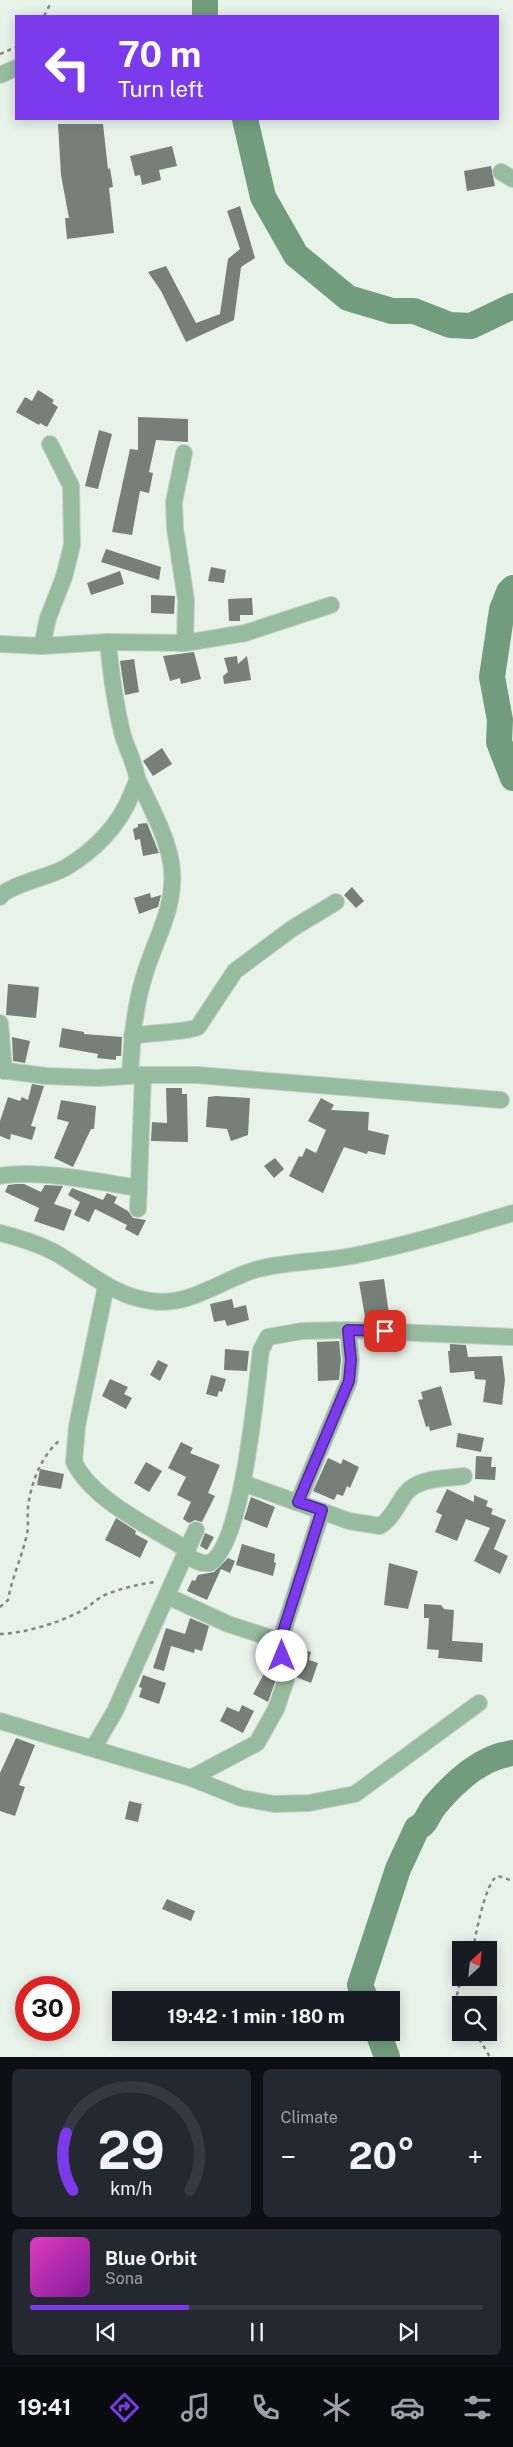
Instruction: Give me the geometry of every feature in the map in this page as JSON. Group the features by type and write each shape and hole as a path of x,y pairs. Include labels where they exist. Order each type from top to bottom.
{"street":[{"path":"0,74 15,68"},
{"path":"42,646 48,618 64,577 72,545 71,486 50,444"},
{"path":"184,453 174,502 175,528 186,600 185,644"},
{"path":"0,644 42,646 108,642 185,644 244,633 331,604"},
{"path":"108,642 112,684 123,734 137,778 157,821 172,870 169,911 144,976 132,1036 136,1075 138,1209"},
{"path":"0,897 7,890 35,882 64,868 93,848 114,825 128,803 137,778"},
{"path":"132,1036 161,1031 189,1031 198,1027 235,971 293,928 336,902"},
{"path":"0,1023 2,1071 90,1078 136,1075 197,1075 501,1100"},
{"path":"0,1176 12,1174 72,1179 139,1188"},
{"path":"0,1233 52,1251 106,1286 133,1298 150,1301 181,1300 196,1296 232,1278 260,1269 364,1254 426,1239 513,1212"},
{"path":"106,1286 78,1426 74,1462 87,1480 115,1505 186,1553 206,1563 218,1557 234,1515 243,1483 261,1350 264,1341 271,1335 302,1331 348,1330 513,1337"},
{"path":"298,1502 349,1381 351,1360 348,1330"},
{"path":"243,1483 356,1522 380,1526 388,1522 406,1492 416,1484 464,1476"},
{"path":"191,1778 249,1748 263,1735 285,1687 286,1675 280,1641 322,1510"},
{"path":"94,1747 115,1711 176,1579 196,1530"},
{"path":"168,1596 228,1624 280,1641"},
{"path":"0,1721 94,1747 143,1766 191,1778 241,1798 274,1804 309,1803 355,1794 479,1703"}],"path":[{"path":"45,15 51,3"},
{"path":"0,54 15,47"},
{"path":"0,1607 8,1600 11,1582 27,1533 28,1506 41,1463 49,1450 78,1426"},
{"path":"0,1634 54,1622 82,1610 106,1595 136,1585 176,1579"},
{"path":"474,1941 478,1920 491,1880 498,1876 513,1881"},
{"path":"480,2041 490,2057"}],"building":[{"path":"58,124 103,124 108,169 110,168 113,187 109,188 114,233 67,239 65,218 69,218 61,175"},
{"path":"172,146 177,166 159,170 161,180 142,185 140,175 135,176 130,156"},
{"path":"491,166 495,186 467,191 464,171"},
{"path":"240,206 255,258 241,267 234,320 186,342 161,291 148,272 166,266 196,323 220,314 228,259 240,249 227,211"},
{"path":"38,390 54,400 52,403 58,407 47,427 40,423 39,425 16,412 25,397 32,401"},
{"path":"138,417 188,419 188,442 156,440 149,472 153,473 149,493 140,491 132,535 112,532 130,449 138,450"},
{"path":"99,430 112,434 98,489 85,486"},
{"path":"106,549 161,567 159,580 101,562"},
{"path":"211,567 226,570 224,583 208,581"},
{"path":"120,571 124,584 91,595 87,583"},
{"path":"151,595 175,596 174,614 151,613"},
{"path":"252,598 253,615 240,615 240,621 229,621 228,599"},
{"path":"194,652 201,679 181,684 180,678 170,681 163,656"},
{"path":"237,656 238,664 247,656 251,680 224,684 223,676 228,672 224,658"},
{"path":"134,659 139,692 125,695 120,661"},
{"path":"162,748 172,764 153,776 143,761"},
{"path":"147,823 159,853 143,856 140,839 135,840 133,829 138,827 138,824"},
{"path":"352,887 364,901 356,908 344,895"},
{"path":"150,893 151,898 161,895 158,907 139,914 134,898"},
{"path":"8,984 39,987 36,1018 6,1015"},
{"path":"62,1028 84,1032 84,1034 122,1037 121,1056 116,1056 116,1060 97,1058 98,1054 59,1047"},
{"path":"12,1037 30,1041 25,1063 13,1061"},
{"path":"32,1084 44,1086 31,1126 36,1127 32,1140 11,1134 10,1140 0,1136 0,1121 8,1097 20,1101 22,1097 28,1100"},
{"path":"166,1088 182,1088 182,1094 187,1094 188,1142 151,1141 152,1122 167,1123"},
{"path":"208,1097 250,1098 248,1135 231,1141 227,1129 206,1127"},
{"path":"321,1098 334,1105 331,1110 369,1112 368,1130 389,1135 385,1155 368,1151 367,1154 344,1147 323,1193 289,1176 299,1156 302,1157 306,1148 316,1153 326,1130 308,1121"},
{"path":"61,1100 96,1106 94,1129 91,1129 73,1167 54,1158 69,1122 57,1119"},
{"path":"275,1158 284,1169 274,1178 264,1166"},
{"path":"24,1184 41,1192 45,1185 63,1186 54,1204 72,1210 64,1231 34,1221 39,1208 5,1192 8,1185"},
{"path":"72,1188 103,1200 107,1193 117,1197 114,1203 128,1211 133,1218 146,1220 138,1236 125,1229 127,1225 95,1209 89,1222 74,1215 80,1202 68,1195"},
{"path":"384,1279 389,1314 365,1317 359,1282"},
{"path":"232,1299 234,1308 246,1305 249,1320 227,1326 225,1320 214,1322 210,1304"},
{"path":"339,1341 341,1360 339,1380 318,1381 317,1342"},
{"path":"450,1344 466,1345 468,1357 502,1356 505,1380 502,1405 483,1402 486,1380 475,1379 474,1371 450,1373 448,1351 450,1351"},
{"path":"225,1349 249,1351 247,1371 224,1370"},
{"path":"158,1360 168,1365 160,1381 150,1375"},
{"path":"211,1375 226,1379 222,1392 219,1391 217,1397 206,1394"},
{"path":"110,1379 128,1387 124,1394 132,1398 126,1409 102,1396"},
{"path":"441,1386 452,1425 430,1431 429,1426 426,1427 418,1400 423,1399 421,1392"},
{"path":"458,1433 484,1438 481,1452 456,1447"},
{"path":"181,1442 193,1448 190,1453 220,1465 208,1493 215,1496 202,1522 195,1520 189,1523 183,1519 191,1502 177,1495 186,1477 168,1468"},
{"path":"476,1456 492,1457 491,1467 496,1467 495,1480 475,1479"},
{"path":"328,1458 341,1464 343,1459 359,1467 350,1488 347,1486 343,1496 337,1494 334,1500 313,1491"},
{"path":"146,1462 162,1471 149,1492 134,1483"},
{"path":"40,1469 64,1474 61,1489 37,1485"},
{"path":"447,1489 474,1502 474,1495 488,1501 486,1506 493,1509 491,1514 506,1520 494,1549 508,1556 500,1574 474,1561 490,1528 466,1519 457,1541 435,1532 442,1515 436,1512"},
{"path":"251,1497 275,1507 267,1528 244,1519"},
{"path":"116,1518 136,1531 135,1534 148,1541 140,1558 105,1540"},
{"path":"205,1533 214,1537 207,1550 200,1546"},
{"path":"242,1544 275,1554 274,1562 276,1563 273,1576 236,1565"},
{"path":"228,1558 235,1561 230,1573 221,1569 207,1600 187,1591 192,1580 195,1581 198,1575 214,1572"},
{"path":"389,1563 418,1571 408,1609 384,1605"},
{"path":"424,1604 441,1605 444,1609 454,1610 452,1641 483,1643 482,1662 438,1658 439,1650 427,1649 429,1618 424,1618"},
{"path":"190,1618 209,1626 202,1651 195,1649 194,1653 171,1646 164,1671 153,1668 166,1628 185,1634"},
{"path":"293,1647 311,1652 309,1660 318,1663 311,1683 296,1677"},
{"path":"266,1670 275,1675 276,1679 268,1702 253,1694"},
{"path":"143,1675 166,1683 159,1704 139,1697 142,1688 139,1687"},
{"path":"242,1705 254,1711 243,1733 220,1721 227,1707 239,1712"},
{"path":"16,1738 35,1745 19,1785 25,1787 15,1816 0,1811 0,1773"},
{"path":"129,1801 142,1804 138,1822 125,1819"},
{"path":"167,1899 195,1911 191,1921 162,1909"}],"waterway":[{"path":"205,0 205,15"},
{"path":"245,120 263,197 296,255 348,298 392,311 414,311 450,325 471,326 513,306"},
{"path":"513,588 509,592 502,610 492,677 500,720 499,742 513,778"},
{"path":"362,1991 360,1985 398,1869 417,1828 423,1824 433,1807 444,1795 470,1771 490,1759 513,1753"},
{"path":"381,2041 387,2057"}],"route":[{"path":"282,1656 280,1641 322,1510 298,1502 349,1381 351,1360 348,1330 385,1331"}]}
